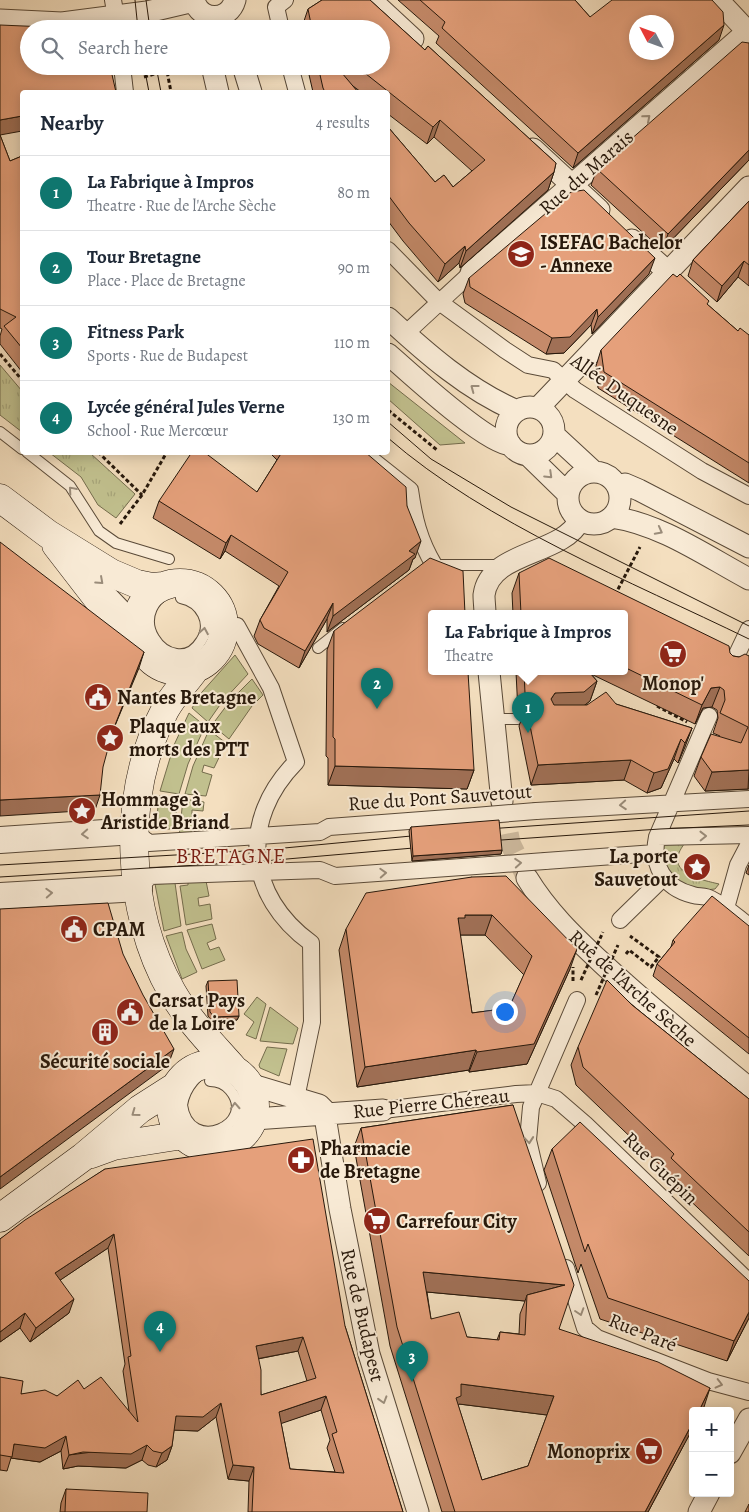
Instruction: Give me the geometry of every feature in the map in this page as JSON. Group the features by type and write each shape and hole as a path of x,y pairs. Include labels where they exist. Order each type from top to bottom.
{"main road":[{"path":"0,498 54,543 128,637 143,634"},
{"path":"54,543 124,579 152,587 177,589"},
{"path":"196,586 211,596 217,603 224,629 219,647 207,661 196,668 182,671 164,668 151,660 138,611 149,595 177,589 196,586"},
{"path":"164,668 169,680 166,708"},
{"path":"196,668 166,708 152,738 143,768 134,831 135,868 151,943 161,971 221,1073"},
{"path":"176,1086 171,1111 194,1144 208,1148 222,1147 236,1142 247,1132 254,1119 255,1098 221,1073 198,1043 186,1014"},
{"path":"0,1218 83,1157 114,1129 176,1086 189,1072 221,1073"},
{"path":"83,1157 113,1146 186,1131"}],"street":[{"path":"279,20 276,7 284,0"},
{"path":"371,0 427,53"},
{"path":"718,0 748,33"},
{"path":"82,20 116,15 198,11 218,17 233,13"},
{"path":"0,20 20,21"},
{"name":"Rue du Marais","path":"405,334 438,301 748,33"},
{"path":"123,75 125,88"},
{"path":"214,75 218,90"},
{"path":"246,75 251,90"},
{"path":"292,75 296,90"},
{"path":"514,133 675,279"},
{"path":"538,408 564,380 675,279 749,186"},
{"name":"Allée Duquesne","path":"390,252 438,301 528,365 553,370 574,390 702,471 749,496"},
{"path":"390,320 405,334 484,395 517,411"},
{"path":"390,356 470,422 502,445 511,446"},
{"path":"529,456 536,455 548,448 554,435 553,422 546,413 538,408 528,407 517,411 507,424 507,439 511,446 518,452 529,456 568,494"},
{"path":"554,435 594,472 606,475 618,487 620,502 612,517 600,524 587,523 580,520 570,509 568,494 576,479 594,472"},
{"path":"366,455 410,490 414,518 428,567"},
{"path":"618,487 625,484 639,490 749,547"},
{"path":"612,517 631,520 650,527 749,579"},
{"path":"485,610 484,596 491,578 522,558 566,536 576,529 580,520"},
{"path":"237,626 271,688 296,762 284,775 266,804 258,837 257,855 260,872 273,906 284,920 311,943 312,1022 296,1098"},
{"path":"717,650 738,665 749,629"},
{"path":"489,675 502,802"},
{"path":"709,716 657,837 656,865 663,878 676,888 694,896 704,896 726,908 749,926"},
{"name":"Rue du Pont Sauvetout","path":"134,831 149,843 212,840 320,832 329,827 536,811 749,799"},
{"path":"0,840 134,831"},
{"path":"657,837 749,835"},
{"path":"726,908 738,865 749,844"},
{"path":"0,896 139,888 150,876 320,870 335,876 655,853"},
{"name":"Rue de l'Arche Sèche","path":"526,878 549,912 579,941 638,996 749,1088"},
{"path":"620,920 663,878"},
{"path":"543,1198 534,1170 528,1140 528,1120 576,994"},
{"name":"Rue Pierre Chéreau","path":"221,1073 319,1105 325,1113"},
{"name":"Rue Pierre Chéreau","path":"254,1119 383,1110 537,1093"},
{"name":"Rue Guépin","path":"537,1093 556,1099 585,1124 749,1282"},
{"name":"Rue de Budapest","path":"325,1113 340,1209 369,1354 418,1512"},
{"name":"Rue Paré","path":"561,1252 585,1328 597,1338 708,1381 749,1392"},
{"path":"731,1452 749,1419"},
{"path":"699,1512 707,1497"}],"lane":[{"path":"0,432 20,447"},
{"path":"31,455 70,486 81,501 93,524 116,543 168,559"},
{"path":"428,567 522,558"},
{"path":"143,634 171,654 183,654 199,645 205,634 204,616 177,589"},
{"path":"318,648 352,621"},
{"path":"493,719 518,719"},
{"path":"221,1073 220,1083 229,1089 236,1103 235,1114 230,1123 222,1129 186,1131 183,1099 195,1079 221,1073"}],"path":[{"path":"125,88 159,75"},
{"path":"168,75 171,90"},
{"path":"0,354 20,378"},
{"path":"390,412 437,450"},
{"path":"101,455 142,495"},
{"path":"93,524 101,515 117,527 142,495 165,455"},
{"path":"657,706 689,723"},
{"path":"620,920 624,932 658,957 651,967 629,950 624,957"},
{"path":"581,980 603,932"},
{"path":"596,995 618,945"},
{"path":"574,965 571,973 576,994"}],"green space":[{"path":"0,365 20,389 20,430 0,415"},
{"path":"390,384 465,443 440,445 390,401"},
{"path":"53,455 92,455 135,494 116,518 98,505 81,477"},
{"path":"235,655 248,674 222,702 208,722 192,708 202,692"},
{"path":"252,679 263,695 252,706 229,739 212,725 230,701"},
{"path":"189,713 205,726 188,764 179,794 160,791 174,745"},
{"path":"209,730 226,743 214,768 204,765 202,772 212,775 206,796 185,794 193,766"},
{"path":"159,796 178,799 174,829 166,829 157,817"},
{"path":"183,799 204,802 203,811 192,810 192,818 202,819 202,829 193,829 192,837 179,837"},
{"path":"661,840 685,843 679,853 678,861 680,867 686,873 702,880 719,884 715,889 696,891 666,874"},
{"path":"206,881 209,896 198,898 199,906 210,904 212,919 186,925 180,886 188,885 188,882"},
{"path":"175,883 181,926 164,931 155,884"},
{"path":"212,924 216,939 207,943 210,950 219,947 225,960 202,969 187,930"},
{"path":"182,932 186,949 197,972 182,979 166,936"},
{"path":"257,997 266,1004 256,1039 246,1035 254,1022 244,1014"},
{"path":"270,1007 298,1028 293,1044 260,1041"},
{"path":"267,1047 287,1049 279,1076 260,1068 259,1065"}],"building":[{"path":"322,0 370,0 425,50 428,46 556,163 554,172 466,251 465,246 445,264 409,223 390,198 390,129 435,182 444,175 453,187 485,160 440,120 433,127 390,93 390,90 386,90 367,75 390,75 390,20 310,20 308,9"},
{"path":"420,0 575,0 590,17 612,0 712,0 723,12 724,25 578,153 442,28 445,22"},
{"path":"0,25 20,26 20,75 112,75 116,90 20,90 20,116 0,120"},
{"path":"742,42 749,43 749,150 668,234 597,169"},
{"path":"320,75 344,75 356,90 324,90"},
{"path":"0,135 10,161 20,157 20,346 4,326 16,317 0,309"},
{"path":"584,190 655,258 598,317 597,309 570,337 552,338 470,287 469,278 571,192"},
{"path":"749,201 749,265 744,261 722,286 693,260"},
{"path":"673,274 677,277 680,274 709,301 707,304 738,331 740,328 749,335 749,463 604,372 601,350"},
{"path":"190,455 208,455 257,492 280,455 369,455 406,487 407,506 421,541 409,551 415,554 333,616 333,603 305,651 264,628 260,620 288,572 231,535 226,543 159,501"},
{"name":"Nantes Bretagne","path":"0,542 144,652 113,730 103,767 100,795 0,800"},
{"path":"430,558 463,571 465,610 428,610 428,675 468,675 474,770 335,766 335,739 333,737 334,631"},
{"path":"549,558 729,646 730,653 733,656 739,657 745,654 749,656 749,770 712,772 701,757 711,734 741,743 748,727 720,713 725,700 724,690 720,687 711,688 702,705 628,669 628,610 521,610 519,573"},
{"path":"524,675 592,675 597,681 584,692 555,693 551,699 554,705 587,705 606,692 616,704 692,728 685,743 681,739 668,769 654,773 631,760 538,765 526,706 532,699 529,694 525,693"},
{"path":"499,820 502,850 413,856 411,827"},
{"path":"506,876 577,949 534,1044 477,1052 476,1050 365,1067 346,929 366,893 472,877","holes":["465,915 492,915 532,956 509,1008 472,1013 458,918 465,918"]},
{"path":"712,896 749,926 749,1038 657,964 675,942 673,940"},
{"path":"108,903 123,954 143,995 174,1049 0,1177 0,909"},
{"path":"237,980 239,1016 214,1017 210,1012 208,981"},
{"path":"607,980 632,1005 749,1099 749,1232 671,1158 674,1154 583,1067 578,1047"},
{"path":"513,1105 574,1285 559,1329 658,1362 710,1388 701,1407 689,1407 689,1430 645,1512 455,1512 397,1327 361,1128","holes":["423,1272 565,1285 527,1295 525,1335 500,1332 499,1340 467,1337 459,1312 431,1319","461,1384 554,1396 528,1466 482,1480 456,1398 461,1396"]},
{"path":"580,1122 749,1281 749,1312 734,1341 608,1298 588,1244 585,1252 552,1149"},
{"path":"313,1139 345,1326 403,1512 252,1512 254,1467 233,1465 221,1403 203,1417 176,1416 172,1446 162,1453 153,1451 147,1445 131,1454 83,1452 69,1455 66,1436 45,1448 14,1444 12,1457 0,1455 0,1377 23,1381 21,1394 45,1390 57,1396 78,1380 84,1389 101,1377 138,1422 128,1357 131,1356 114,1234 55,1273 74,1299 36,1328 25,1313 0,1332 0,1239 25,1220 105,1169","holes":["303,1337 316,1378 261,1395 261,1370 256,1346","326,1396 337,1432 332,1434 344,1473 290,1469 279,1412"]},
{"path":"66,1489 148,1493 147,1512 65,1512"},
{"path":"749,1504 749,1512 745,1512"}],"tunnel":[{"path":"502,802 510,843 527,878"}],"tram line":[{"path":"135,0 137,20"},
{"path":"146,0 149,20"},
{"path":"146,75 149,90"},
{"path":"158,75 161,90"},
{"path":"390,424 431,459 511,507 749,626"},
{"path":"390,440 427,469 469,498 514,524 609,573 749,639"},
{"path":"487,829 749,811"},
{"path":"487,841 749,825"},
{"path":"0,865 263,850 422,835"},
{"path":"0,877 264,861 425,847"}],"place":[{"name":"ISEFAC Bachelor - Annexe","path":"521,254"},
{"name":"Monop'","path":"673,654"},
{"name":"Nantes Bretagne","path":"98,697"},
{"name":"Tour Bretagne","path":"377,709"},
{"name":"La Fabrique à Impros","path":"528,733"},
{"name":"Plaque aux morts des PTT","path":"110,738"},
{"name":"Hommage à Aristide Briand","path":"82,811"},
{"name":"La porte Sauvetout","path":"697,867"},
{"name":"CPAM","path":"74,929"},
{"name":"Carsat Pays de la Loire","path":"130,1012"},
{"name":"Sécurité sociale","path":"105,1032"},
{"name":"Pharmacie de Bretagne","path":"301,1160"},
{"name":"Carrefour City","path":"377,1221"},
{"name":"Lycée général Jules Verne","path":"160,1352"},
{"name":"Fitness Park","path":"412,1382"},
{"name":"Monoprix","path":"649,1451"}],"district":[{"name":"BRETAGNE","path":"231,856"}]}
